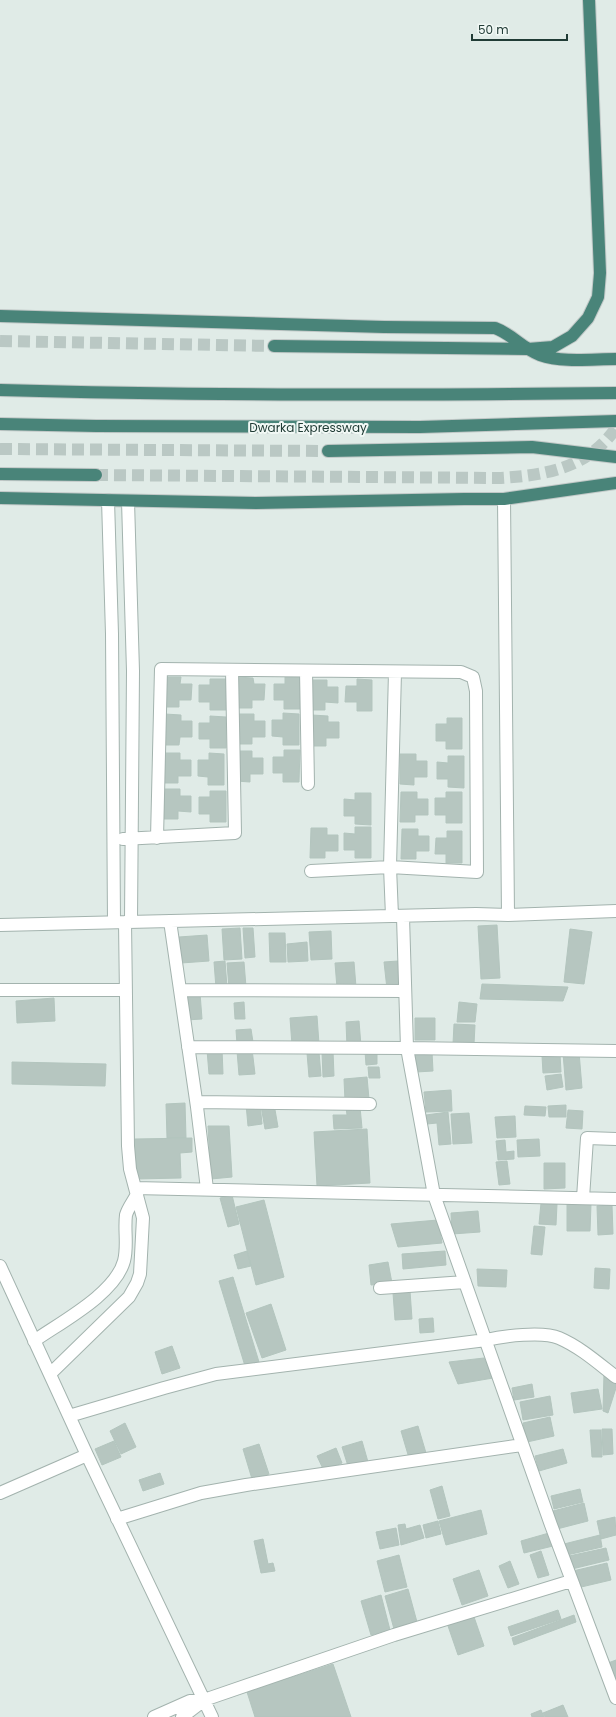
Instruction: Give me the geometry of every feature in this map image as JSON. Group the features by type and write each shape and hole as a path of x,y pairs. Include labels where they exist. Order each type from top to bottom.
{"highway":[{"path":"274,346 528,349 553,347 572,336 588,318 598,297 600,274 589,0"},
{"path":"0,316 376,327 495,328 505,332 528,349 540,355 565,359 616,359"},
{"path":"0,390 109,393 421,395 616,393"},
{"name":"Dwarka Expressway","path":"0,424 96,426 420,427 616,421"},
{"path":"328,451 532,447 616,457"},
{"path":"0,474 96,475"},
{"path":"0,498 256,503 504,499 616,483"}],"street":[{"path":"504,499 508,915"},
{"path":"50,1374 129,1297 138,1283 143,1245 143,1218 130,1169 128,1146 126,990 123,922 113,840 112,634 108,500"},
{"path":"123,922 131,840 132,671 128,501"},
{"path":"157,838 161,669 461,672 473,677 476,691 477,872 390,868 312,871"},
{"path":"113,840 234,833 232,670"},
{"path":"306,671 308,784"},
{"path":"395,672 390,868 405,991 407,1048 434,1195 571,1581 616,1698"},
{"path":"0,924 397,917 476,914 508,915 616,911"},
{"path":"170,921 197,1102 207,1189"},
{"path":"0,990 126,990"},
{"path":"180,990 405,991"},
{"path":"188,1047 407,1048 616,1052"},
{"path":"197,1102 370,1104"},
{"path":"583,1198 587,1138 616,1139"},
{"path":"136,1192 207,1189 616,1199"},
{"path":"34,1341 103,1293 114,1280 124,1262 127,1239 126,1215 136,1192"},
{"path":"0,1266 117,1519 212,1717"},
{"path":"380,1288 465,1282"},
{"path":"69,1416 216,1374 486,1340 502,1336 548,1335 558,1337 571,1344 616,1376"},
{"path":"117,1519 202,1493 246,1485 522,1445"},
{"path":"0,1494 87,1455"},
{"path":"154,1717 190,1701 204,1700 394,1635 571,1581"},
{"path":"182,1717 204,1700"}],"building":[{"path":"164,677 181,677 180,684 192,684 191,700 179,700 179,707 164,707"},
{"path":"237,677 253,678 254,684 265,684 264,700 252,700 252,708 237,708"},
{"path":"285,677 301,677 300,709 284,709 284,700 274,700 274,684 285,684"},
{"path":"210,679 226,679 226,710 210,710 210,702 199,702 199,685 210,685"},
{"path":"357,679 372,680 372,711 357,711 357,702 345,702 346,686 357,686"},
{"path":"311,680 327,680 327,687 338,687 338,703 325,702 325,710 311,710"},
{"path":"283,713 299,714 299,745 283,745 283,737 272,736 272,720 283,720"},
{"path":"165,714 181,715 181,721 192,721 192,737 180,737 179,745 165,745"},
{"path":"238,714 254,714 254,721 265,721 265,737 252,737 252,744 238,744"},
{"path":"312,715 328,716 328,722 339,722 339,738 326,738 326,746 312,746"},
{"path":"210,716 226,717 226,748 210,748 210,739 199,739 199,723 210,723"},
{"path":"447,718 462,718 462,749 446,749 446,741 436,741 436,724 447,724"},
{"path":"284,750 300,750 299,782 283,782 283,773 273,773 273,757 284,757"},
{"path":"236,751 252,751 252,758 263,758 263,774 250,774 250,782 236,781"},
{"path":"164,753 180,753 180,760 191,760 191,776 178,776 178,783 164,783"},
{"path":"209,753 224,754 224,785 208,785 208,777 198,776 198,760 209,760"},
{"path":"400,754 416,754 416,761 427,761 427,777 414,777 414,785 400,784"},
{"path":"448,756 464,756 464,788 448,787 448,779 437,779 437,762 448,763"},
{"path":"164,789 180,789 180,796 191,796 191,812 178,811 178,819 164,819"},
{"path":"210,791 226,791 226,822 210,822 210,814 199,814 199,797 210,797"},
{"path":"401,792 417,792 417,799 428,799 428,815 415,815 415,822 400,822"},
{"path":"446,792 462,792 462,823 446,823 446,815 435,815 435,798 446,798"},
{"path":"355,793 371,793 371,825 355,824 355,816 344,816 344,799 355,800"},
{"path":"355,827 371,827 371,858 355,858 355,850 344,850 344,833 355,834"},
{"path":"311,828 327,828 327,835 338,835 338,851 325,851 325,858 310,858"},
{"path":"402,829 418,829 418,836 429,836 429,851 416,851 416,859 401,859"},
{"path":"447,831 462,831 462,863 446,863 446,854 435,854 436,838 447,838"},
{"path":"497,925 500,978 481,979 478,926"},
{"path":"240,928 242,959 224,960 222,929"},
{"path":"243,928 253,928 255,957 245,958"},
{"path":"570,929 592,932 584,984 564,982"},
{"path":"331,931 332,959 311,960 309,932"},
{"path":"269,933 285,933 286,962 270,962"},
{"path":"207,935 209,961 181,963 179,937"},
{"path":"307,942 308,961 288,962 287,944"},
{"path":"225,961 227,987 216,988 214,962"},
{"path":"398,961 401,988 387,989 384,962"},
{"path":"244,962 246,987 229,988 227,963"},
{"path":"354,962 356,987 337,988 335,963"},
{"path":"482,984 568,987 563,1001 480,999"},
{"path":"200,993 202,1019 186,1020 185,994"},
{"path":"54,998 55,1021 17,1023 16,1001"},
{"path":"244,1002 245,1019 235,1019 234,1003"},
{"path":"459,1002 477,1004 475,1022 457,1022"},
{"path":"317,1016 319,1044 292,1045 290,1018"},
{"path":"415,1018 435,1018 435,1040 415,1040"},
{"path":"359,1021 361,1046 347,1047 346,1022"},
{"path":"454,1024 475,1025 474,1044 453,1044"},
{"path":"251,1029 253,1042 237,1044 236,1030"},
{"path":"222,1049 223,1074 209,1074 207,1050"},
{"path":"252,1049 255,1074 239,1075 237,1051"},
{"path":"333,1051 334,1076 323,1077 322,1052"},
{"path":"365,1051 377,1051 377,1064 366,1065"},
{"path":"319,1052 321,1076 309,1077 307,1053"},
{"path":"432,1052 433,1071 416,1072 415,1053"},
{"path":"579,1052 582,1088 566,1090 563,1053"},
{"path":"560,1054 561,1072 543,1073 542,1056"},
{"path":"12,1062 106,1064 105,1086 12,1084"},
{"path":"368,1067 379,1067 380,1078 369,1078"},
{"path":"561,1074 563,1087 547,1090 545,1076"},
{"path":"367,1077 369,1099 345,1101 344,1079"},
{"path":"451,1090 452,1111 426,1112 424,1092"},
{"path":"185,1103 186,1138 167,1138 166,1104"},
{"path":"246,1104 260,1104 262,1124 248,1126"},
{"path":"274,1104 278,1127 265,1129 261,1106"},
{"path":"566,1105 566,1117 549,1117 548,1106"},
{"path":"525,1106 546,1107 545,1116 524,1115"},
{"path":"346,1107 360,1107 362,1128 334,1129 333,1115 347,1115"},
{"path":"568,1110 583,1111 582,1129 566,1128"},
{"path":"448,1112 451,1144 439,1145 437,1123 427,1124 426,1115"},
{"path":"469,1113 472,1143 453,1144 451,1114"},
{"path":"515,1116 516,1137 497,1138 495,1117"},
{"path":"208,1126 229,1126 232,1177 211,1179"},
{"path":"367,1129 370,1183 317,1186 314,1132"},
{"path":"192,1138 192,1152 180,1153 181,1178 136,1179 135,1139"},
{"path":"539,1139 540,1156 518,1157 517,1140"},
{"path":"505,1140 506,1152 514,1151 514,1159 498,1160 496,1141"},
{"path":"507,1161 510,1184 499,1185 496,1162"},
{"path":"544,1163 565,1163 565,1188 544,1189"},
{"path":"232,1195 239,1224 228,1227 220,1198"},
{"path":"264,1200 284,1277 256,1285 236,1207"},
{"path":"541,1203 557,1204 556,1225 539,1224"},
{"path":"567,1204 591,1204 590,1231 567,1231"},
{"path":"612,1205 613,1234 598,1235 597,1206"},
{"path":"478,1211 480,1232 452,1234 451,1213"},
{"path":"438,1220 442,1243 398,1247 391,1224"},
{"path":"534,1226 545,1227 542,1255 531,1254"},
{"path":"247,1251 251,1266 238,1269 234,1255"},
{"path":"445,1251 446,1265 403,1269 402,1254"},
{"path":"388,1262 392,1283 371,1285 369,1265"},
{"path":"595,1268 610,1269 609,1289 594,1288"},
{"path":"477,1269 507,1270 506,1287 478,1286"},
{"path":"233,1277 259,1362 245,1366 219,1281"},
{"path":"410,1291 412,1319 395,1320 393,1293"},
{"path":"271,1304 286,1350 262,1358 246,1313"},
{"path":"433,1318 434,1332 420,1333 419,1319"},
{"path":"172,1346 180,1368 162,1374 155,1352"},
{"path":"484,1358 493,1378 458,1384 449,1362"},
{"path":"604,1373 616,1381 616,1388 608,1413 603,1411"},
{"path":"532,1384 534,1397 514,1400 512,1388"},
{"path":"598,1389 602,1409 574,1413 571,1393"},
{"path":"550,1396 553,1415 523,1420 520,1402"},
{"path":"550,1417 554,1436 527,1442 523,1423"},
{"path":"125,1423 136,1447 121,1454 110,1431"},
{"path":"418,1426 426,1453 409,1458 401,1431"},
{"path":"602,1429 612,1429 613,1454 603,1455"},
{"path":"590,1430 601,1430 602,1457 592,1457"},
{"path":"114,1441 121,1457 102,1465 95,1449"},
{"path":"362,1441 368,1462 348,1466 342,1447"},
{"path":"259,1444 269,1474 252,1479 243,1449"},
{"path":"336,1448 342,1463 324,1471 317,1456"},
{"path":"563,1449 567,1463 539,1471 535,1456"},
{"path":"160,1473 164,1484 143,1491 139,1480"},
{"path":"442,1486 450,1516 438,1519 430,1490"},
{"path":"580,1489 583,1502 554,1509 551,1496"},
{"path":"584,1503 588,1521 557,1529 553,1511"},
{"path":"481,1510 487,1534 446,1545 439,1521"},
{"path":"615,1517 616,1535 601,1539 597,1521"},
{"path":"438,1521 441,1534 426,1538 423,1525"},
{"path":"405,1524 406,1529 420,1525 424,1538 401,1545 398,1525"},
{"path":"396,1528 399,1545 380,1549 376,1532"},
{"path":"549,1533 553,1546 524,1553 521,1541"},
{"path":"600,1535 602,1547 567,1555 564,1544"},
{"path":"263,1539 268,1564 273,1563 275,1571 261,1573 254,1541"},
{"path":"606,1548 609,1560 572,1569 569,1556"},
{"path":"541,1551 549,1575 538,1578 530,1555"},
{"path":"399,1555 407,1587 385,1592 377,1561"},
{"path":"510,1561 519,1584 508,1588 499,1566"},
{"path":"607,1563 611,1580 577,1588 573,1571"},
{"path":"479,1570 488,1596 462,1605 453,1579"},
{"path":"408,1589 417,1622 394,1629 385,1596"},
{"path":"381,1595 390,1630 371,1635 361,1601"},
{"path":"558,1610 561,1619 511,1636 508,1627"},
{"path":"473,1614 484,1646 458,1655 447,1623"},
{"path":"574,1615 576,1622 514,1645 512,1638"},
{"path":"616,1660 616,1685 608,1663"},
{"path":"333,1664 351,1717 255,1717 247,1692"},
{"path":"563,1705 568,1717 545,1717 543,1713"},
{"path":"541,1710 544,1717 532,1717 531,1714"}],"tunnel":[{"path":"0,341 274,346"},
{"path":"96,475 518,477 550,471 579,461 605,442 616,428"},
{"path":"0,449 328,451"}]}
